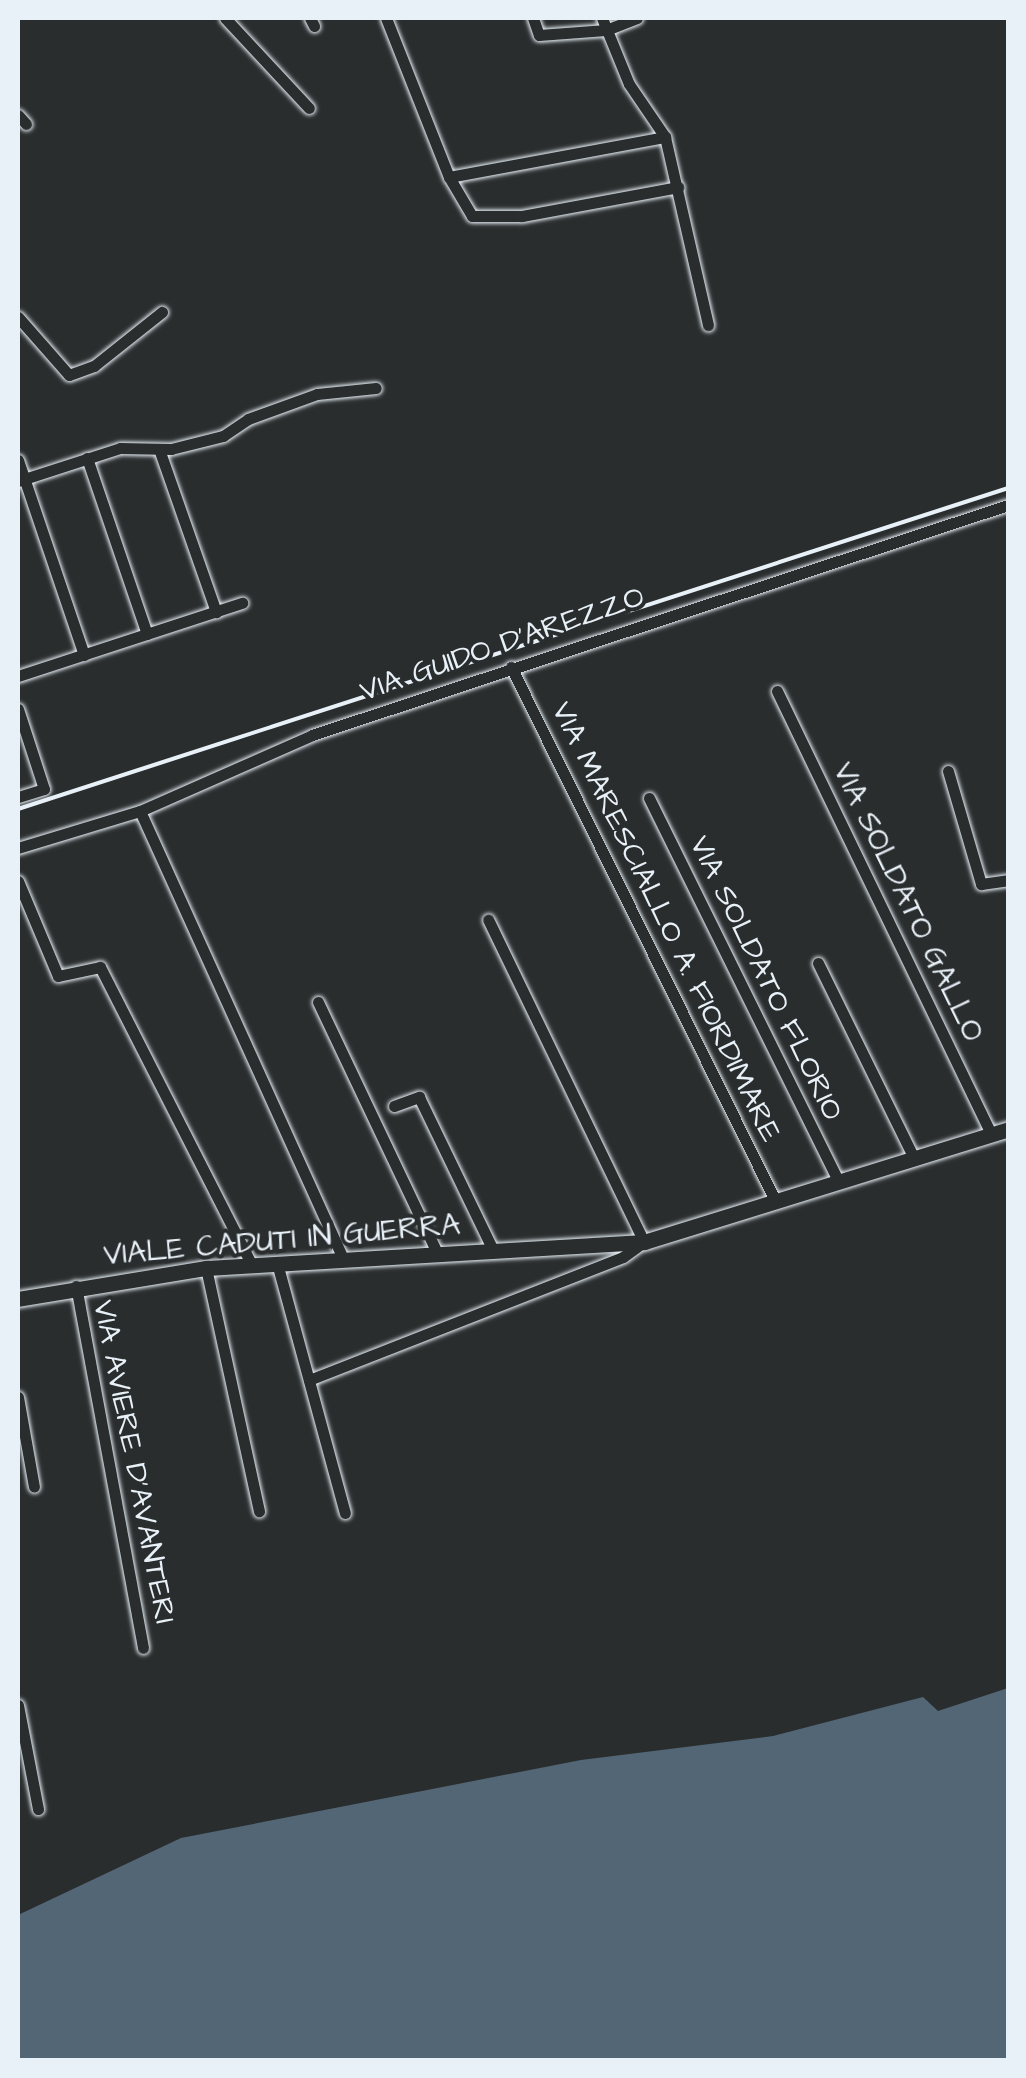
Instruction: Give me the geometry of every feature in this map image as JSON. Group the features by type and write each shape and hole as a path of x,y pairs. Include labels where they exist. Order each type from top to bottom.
{"street":[{"path":"225,18 310,108"},
{"path":"386,18 449,177 465,208 485,220 678,187"},
{"path":"533,18 539,35 637,18"},
{"path":"604,24 629,84 666,137 708,325"},
{"path":"449,177 666,137"},
{"path":"18,317 70,375 94,366 162,312"},
{"path":"21,480 120,448 159,449 222,436 286,402 376,388"},
{"path":"159,449 216,612"},
{"path":"86,458 147,634"},
{"path":"18,460 21,480 84,654"},
{"name":"VIA GUIDO D'AREZZO","path":"18,848 140,811 312,735 1008,505"},
{"path":"18,676 242,603"},
{"name":"VIA MARESCIALLO A. FIORDIMARE","path":"511,667 776,1200"},
{"name":"VIA SOLDATO GALLO","path":"777,691 992,1135"},
{"path":"18,709 44,789 18,797"},
{"path":"948,770 981,884 1008,880"},
{"name":"VIA SOLDATO FLORIO","path":"649,798 838,1181"},
{"path":"140,811 343,1258"},
{"path":"18,882 58,976 100,967 252,1265"},
{"path":"309,1380 623,1256 644,1242 488,920"},
{"path":"818,963 914,1158"},
{"path":"318,1002 437,1253"},
{"name":"VIALE CADUTI IN GUERRA","path":"394,1106 419,1097 493,1250"},
{"name":"VIALE CADUTI IN GUERRA","path":"18,1299 76,1286 206,1268 644,1242 1008,1129"},
{"path":"277,1263 345,1514"},
{"path":"206,1268 260,1510"},
{"name":"VIA AVIERE D'AVANTERI","path":"76,1286 144,1648"},
{"path":"18,1397 34,1486"},
{"path":"18,1704 38,1809"}],"water":[{"path":"1008,1688 1008,2060 18,2060 18,1915 181,1838 581,1760 773,1736 923,1697 938,1711"}],"railway":[{"path":"18,809 1008,488"}]}
